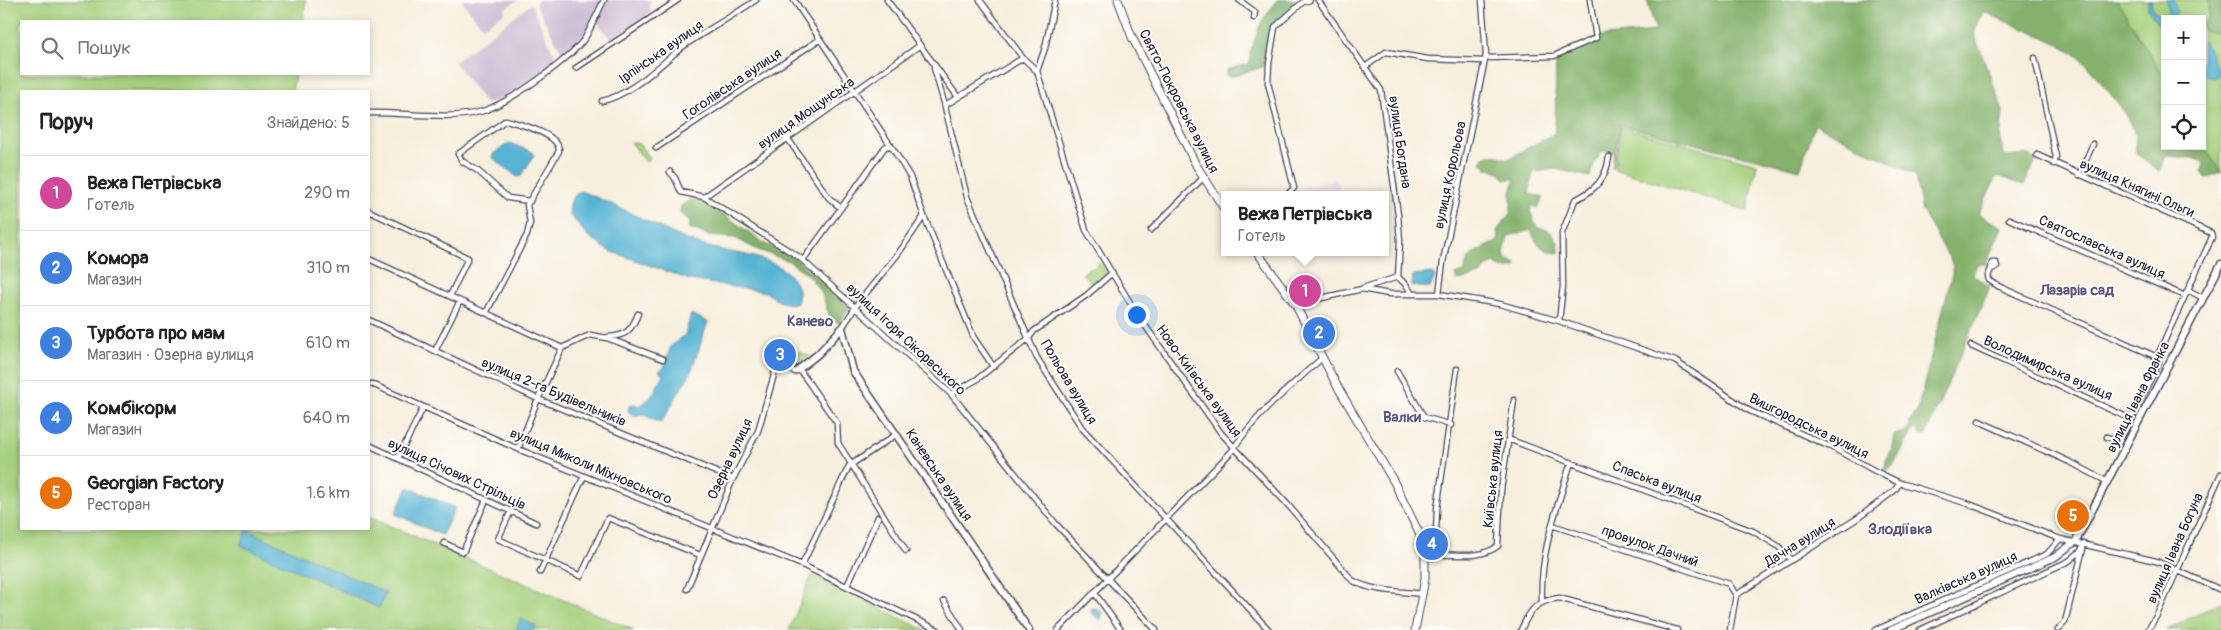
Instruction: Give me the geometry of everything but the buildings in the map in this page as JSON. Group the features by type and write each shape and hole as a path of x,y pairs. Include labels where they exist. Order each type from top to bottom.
{"main road":[{"name":"Свято-Покровська вулиця","path":"1118,0 1132,37 1203,178 1221,204"},
{"path":"1260,256 1295,304 1322,358 1398,491 1420,535 1425,556 1424,594 1415,630"}],"street":[{"path":"370,114 460,113 483,111 495,106 509,99 577,48 586,36 604,0"},
{"path":"576,68 678,0"},
{"name":"Ірпінська вулиця","path":"602,101 612,99 659,68 683,47 756,0"},
{"path":"794,0 910,177 974,338 992,366"},
{"path":"887,0 958,97"},
{"path":"980,0 1022,58 1037,71 1045,48 1055,0"},
{"path":"1239,0 1254,12 1254,18"},
{"path":"1291,191 1294,188 1293,183 1268,83 1271,44 1275,27 1303,2 1310,0"},
{"name":"вулиця Богдана","path":"1318,0 1381,90 1400,232 1398,277"},
{"name":"вулиця Корольова","path":"1439,294 1443,262 1486,55 1482,0"},
{"path":"1365,67 1386,52 1428,59 1484,61 1487,58 1554,56 1596,38 1590,0"},
{"name":"Гоголівська вулиця","path":"656,148 820,39"},
{"name":"вулиця Мощунська","path":"704,197 919,46"},
{"path":"945,107 1022,58"},
{"path":"2035,58 2056,157 2054,164"},
{"name":"Польова вулиця","path":"933,64 967,197 1037,358 1082,428 1269,630"},
{"name":"Ново-Київська вулиця","path":"1037,71 1086,230 1140,317 1234,448 1288,505 1352,580 1360,585 1424,594"},
{"path":"995,75 998,80"},
{"path":"486,313 527,235 530,223 529,203 559,151 557,141 525,126 506,120 458,154 462,161 478,171 508,198 529,203"},
{"path":"788,139 829,198 841,208"},
{"path":"2079,175 2093,144"},
{"path":"803,260 885,147 891,146"},
{"name":"вулиця Княгині Ольги","path":"2037,155 2212,233 2212,237 2188,290"},
{"path":"1559,321 1563,286 1562,233 1575,200 1588,194 1601,183 1608,170 1609,157"},
{"name":"вулиця Ігоря Сікорвського","path":"670,172 681,192 704,197 803,260 854,305 855,310 951,394 1056,524 1156,630"},
{"path":"1151,230 1203,178"},
{"path":"370,211 468,258 450,296"},
{"path":"906,551 838,443 837,423 799,369 818,354 842,328 858,303 898,254 924,216"},
{"name":"Святославська вулиця","path":"2009,219 2185,296"},
{"path":"370,259 562,348"},
{"name":"вулиця Івана Франка","path":"2076,541 2221,264"},
{"path":"1991,269 1988,276 1989,280 1998,286 2157,357"},
{"path":"951,394 976,380 1029,338 1034,331 1087,295 1112,273"},
{"path":"1398,277 1412,294"},
{"name":"Вишгородська вулиця","path":"1295,304 1362,289 1398,277"},
{"name":"Вишгородська вулиця","path":"1362,289 1389,294 1439,294 1500,304 1559,321 1675,361 1750,411 1833,448 1900,483 1969,504 2060,539 2076,541 2156,561 2221,590"},
{"path":"2107,437 2119,442 2159,362 2157,357 2188,290 2204,298"},
{"path":"435,351 460,301"},
{"path":"607,338 624,336 632,328 638,314"},
{"name":"вулиця 2-га Будівельників","path":"370,320 538,400 733,479"},
{"name":"Каневська вулиця","path":"842,328 853,371 1029,630"},
{"path":"518,449 562,348 590,335 607,338 663,360"},
{"name":"Володимирська вулиця","path":"1972,346 2131,418"},
{"path":"1058,630 1234,448 1260,415 1322,358"},
{"name":"Озерна вулиця","path":"687,589 733,479 758,430 778,361 795,372 799,369"},
{"path":"1435,555 1437,509 1458,369"},
{"path":"1397,371 1424,417 1451,425"},
{"name":"вулиця Миколи Міхновського","path":"372,384 518,449 802,565 938,630"},
{"name":"Київська вулиця","path":"1425,556 1471,555 1492,550 1498,546 1501,490 1514,400"},
{"path":"398,458 423,408"},
{"path":"2131,418 2132,424 2137,427"},
{"path":"1979,421 2072,463 2108,482"},
{"path":"802,565 852,464 897,434"},
{"name":"Спаська вулиця","path":"1508,439 1753,531 1778,546 1791,560"},
{"name":"вулиця Січових Стрільців","path":"370,445 536,523"},
{"path":"1542,601 1543,572 1552,525 1571,462"},
{"name":"вулиця Івана Богуна","path":"2148,630 2157,615 2221,474"},
{"path":"540,572 584,476"},
{"name":"Дачна вулиця","path":"1736,595 1858,518 1894,491 1900,483"},
{"path":"444,544 464,552 486,500"},
{"path":"511,511 498,539 581,576 608,518 700,555"},
{"path":"847,586 878,517"},
{"name":"провулок Дачний","path":"1552,525 1729,584 1736,595"},
{"name":"Валківська вулиця","path":"2021,569 2047,554 2060,539"},
{"path":"1891,630 1906,620 2055,556 2076,541"},
{"path":"1920,630 2069,561 2081,550 2084,543"},
{"path":"2058,630 2065,622 2084,543"},
{"path":"1094,592 1121,630"},
{"path":"1730,630 1736,595"},
{"path":"1521,630 1531,610 1542,601 1559,598 1677,630"},
{"path":"944,601 962,630"},
{"name":"Валківська вулиця","path":"1876,630 1906,620"}],"shaded area":[{"path":"461,0 518,0 504,9 506,12 483,27"},
{"path":"539,0 602,0 583,36 563,55 535,3"},
{"path":"607,0 650,0 651,2 648,4 652,12 612,40 597,22"},
{"path":"531,4 557,60 509,94 486,104 454,62"},
{"path":"1336,178 1341,191 1299,191"}],"green space":[{"path":"0,0 306,0 303,20 20,20 20,75 295,75 292,90 20,90 20,530 370,530 370,517 634,630 0,630"},
{"path":"1277,0 1296,0 1275,24 1271,32 1262,67 1230,77 1226,75 1227,70 1250,63 1250,52 1261,23"},
{"path":"1647,0 2117,0 2161,73 2161,150 2206,149 2220,172 2206,178 2202,171 2204,163 2196,159 2166,155 2160,172 2136,153 2134,134 2125,113 2093,71 2082,60 2073,52 2048,39 1983,11 1974,33 2003,111 2000,140 2005,156 2026,154 2036,160 2024,185 1997,176 1978,214 2002,227 1986,264 1977,264 1973,275 1990,287 1926,434 1921,435 1915,428 1892,467 1885,471 1886,460 1891,451 1894,435 1906,432 1910,425 1909,421 1917,412 1954,266 1922,211 1915,175 1815,124 1800,170 1620,125 1612,169 1614,152 1602,151 1595,161 1590,177 1555,169 1533,172 1529,194 1543,197 1538,208 1532,205 1530,211 1537,228 1542,228 1554,235 1558,243 1559,253 1554,253 1541,246 1531,230 1508,236 1504,253 1505,258 1516,264 1516,267 1502,269 1494,263 1487,266 1480,275 1457,281 1455,275 1465,271 1469,259 1477,251 1499,240 1497,231 1511,212 1511,193 1515,179 1505,179 1498,171 1487,169 1486,165 1481,163 1483,159 1485,156 1492,155 1508,159 1555,133 1556,58 1597,37 1656,31"},
{"path":"2117,0 2221,0 2221,173 2206,149 2206,15 2161,15 2161,73"},
{"path":"2209,0 2221,0 2221,34 2206,31 2206,21 2209,18"},
{"path":"1621,127 1757,164 1748,211 1614,169"},
{"path":"631,142 639,144 650,159 646,162"},
{"path":"692,198 716,209 767,245 796,259 850,307 839,324 829,315 821,291 807,274 789,261 758,250 735,238 710,236 689,228 690,221 680,213 681,206"},
{"path":"1099,262 1109,273 1094,286 1082,274 1090,267 1093,269"},
{"path":"790,349 810,356 795,368 786,361"},
{"path":"812,575 925,630 789,630"},
{"path":"2221,602 2221,630 2167,630"}],"water":[{"path":"2148,0 2151,0 2153,10 2163,15 2161,15 2161,28 2148,10"},
{"path":"2166,0 2173,0 2177,12 2174,15 2163,15 2169,13"},
{"path":"2206,44 2219,71 2218,75 2214,78 2207,77"},
{"path":"509,143 533,152 534,155 521,176 517,177 492,157 493,154"},
{"path":"580,191 608,202 692,242 754,257 774,264 785,271 796,285 798,291 797,303 780,302 766,292 690,280 607,250 587,235 569,214 572,198"},
{"path":"1432,273 1435,276 1430,288 1412,286 1413,275"},
{"path":"691,314 708,322 691,372 661,423 642,414 633,416 628,411 629,406 633,404 640,406 651,397 663,376 659,371 664,368 671,346 685,335"},
{"path":"408,487 455,508 442,535 395,514"},
{"path":"247,530 386,593 379,608 240,545"},
{"path":"1096,608 1103,613 1100,620 1091,612 1091,609"},
{"path":"521,619 536,626 534,630 516,630"}],"waterway":[{"path":"1236,72 1256,62 1265,31 1282,8 1283,0"}],"place":[{"name":"Вежа Петрівська","path":"1305,291"},
{"name":"Комора","path":"1319,333"},
{"name":"Турбота про мам","path":"780,355"},
{"name":"Georgian Factory","path":"2073,516"},
{"name":"Комбікорм","path":"1432,544"}],"district":[{"name":"Лазарів сад","path":"2077,290"},
{"name":"Канево","path":"810,321"},
{"name":"Валки","path":"1402,417"},
{"name":"Злодіївка","path":"1900,529"}]}
